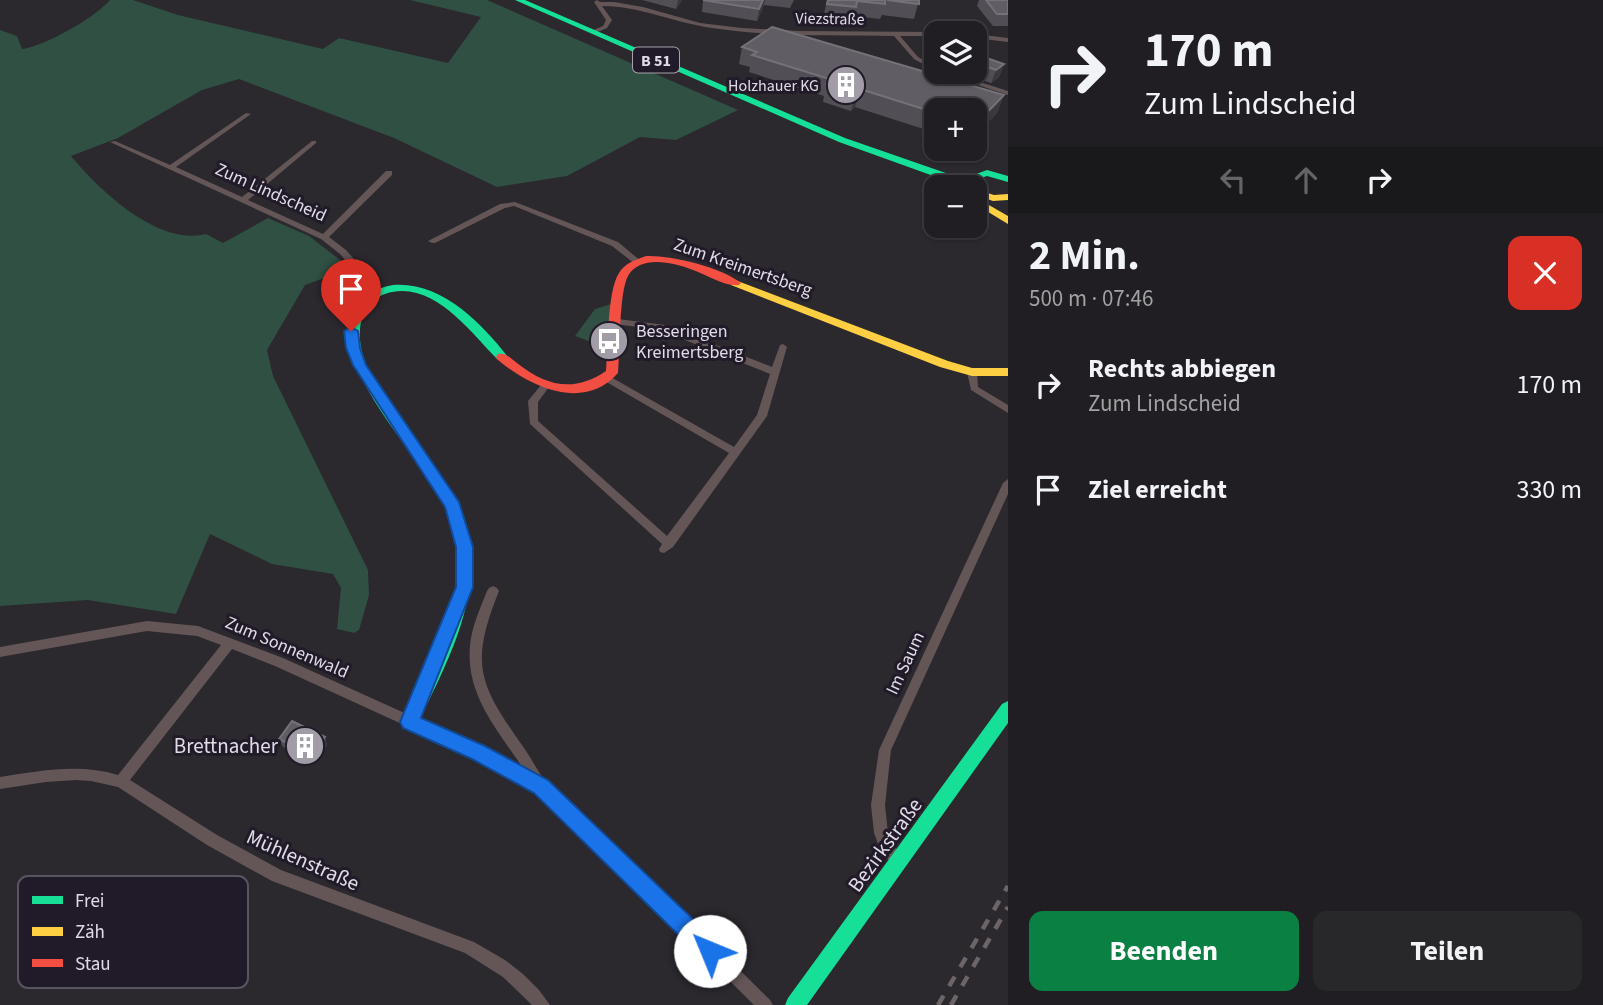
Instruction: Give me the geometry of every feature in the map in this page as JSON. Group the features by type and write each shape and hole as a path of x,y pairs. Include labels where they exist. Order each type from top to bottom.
{"street":[{"name":"B 51","path":"519,0 566,20 599,29 631,48 925,175"},
{"path":"597,2 609,17 599,29"},
{"name":"Viezstraße","path":"597,2 630,6 686,23 733,29 924,34"},
{"path":"896,34 916,58 924,62"},
{"path":"987,37 1008,40"},
{"path":"980,84 1008,93"},
{"path":"170,168 248,114"},
{"name":"Zum Lindscheid","path":"113,142 324,237 343,252 378,292"},
{"path":"244,200 314,142"},
{"name":"B 51","path":"883,156 940,175"},
{"path":"324,237 389,173"},
{"path":"985,175 988,173 1008,179"},
{"path":"987,194 1004,203"},
{"path":"410,722 465,587 466,559 460,524 453,506 373,387 353,348 352,320 357,310 378,292 413,288 435,295 516,368 544,387 578,390 606,378 615,363 622,277 638,262 615,244 515,204 503,206 432,241"},
{"path":"987,208 1008,221"},
{"name":"Zum Kreimertsberg","path":"638,262 664,259 683,263 972,372 1008,372"},
{"path":"618,322 662,327 775,372"},
{"path":"544,387 533,401 534,422 666,547 762,416 783,347"},
{"path":"972,372 974,388 1008,410"},
{"path":"606,378 735,452"},
{"name":"Im Saum","path":"899,862 885,844 881,833 878,805 885,750 1008,483"},
{"name":"Zum Sonnenwald","path":"492,591 477,637 474,664 477,683 486,706 530,765 541,787"},
{"name":"Zum Sonnenwald","path":"0,652 147,626 186,628 279,663 478,753 541,787 765,1005"},
{"path":"121,782 229,644"},
{"name":"Bezirkstraße","path":"795,1005 1008,709"},
{"name":"Mühlenstraße","path":"0,783 71,773 107,777 121,782 212,840 277,876 469,947 494,960 516,976 542,1005"}],"green space":[{"path":"110,0 133,0 178,15 323,49 339,38 448,63 481,17 410,0 487,0 738,110 676,140 640,137 567,176 497,187 394,138 239,79 202,90 118,138 71,156 98,185 131,213 169,232 188,236 206,234 223,243 268,218 309,236 344,263 341,272 305,285 267,350 273,376 368,570 369,595 359,630 354,633 337,629 341,588 333,574 272,564 210,534 176,614 88,600 0,606 0,30 17,36 22,49 32,47 82,22"},
{"path":"611,304 605,347 575,336 595,309"}],"building":[{"path":"703,0 763,0 759,9"},
{"path":"828,0 885,0 885,4 857,1 856,7 827,4"},
{"path":"887,0 919,0 919,4"},
{"path":"986,0 1008,0 1008,14 997,14"},
{"path":"772,27 924,72 924,84 966,84 1004,95 987,113 987,98 924,98 924,109 860,89 856,93 827,84 833,80 752,55 757,52 742,47"},
{"path":"987,58 1004,64 996,70 987,67"},
{"path":"292,721 325,737 313,755 279,739"}],"railway":[{"path":"938,1005 1008,886"},
{"path":"951,1005 1008,907"}],"traffic: fast":[{"path":"519,0 842,140 941,175"},
{"path":"981,175 987,173 1008,179"},
{"path":"410,722 440,659 456,615 462,593 463,538 456,514 444,490 380,402 367,378 357,355 353,333 357,314 364,302 380,292 400,288 416,289 430,294 457,312 502,357"},
{"path":"795,1005 1008,709"}],"traffic: slow":[{"path":"987,196 1008,197"},
{"path":"987,208 1008,221"},
{"path":"735,283 944,364 972,372 1008,372"}],"traffic: jam":[{"path":"502,357 541,383 555,388 584,388 612,373 621,282 623,275 633,265 646,260 661,259 693,267 735,283"}],"place":[{"name":"Holzhauer KG","path":"846,85"},
{"name":"Besseringen Kreimertsberg","path":"609,341"},
{"name":"Brettnacher","path":"305,746"}],"route":[{"path":"351,331 353,348 360,365 453,506 464,547 465,587 410,722 478,753 541,787 565,807 710,951"}]}
